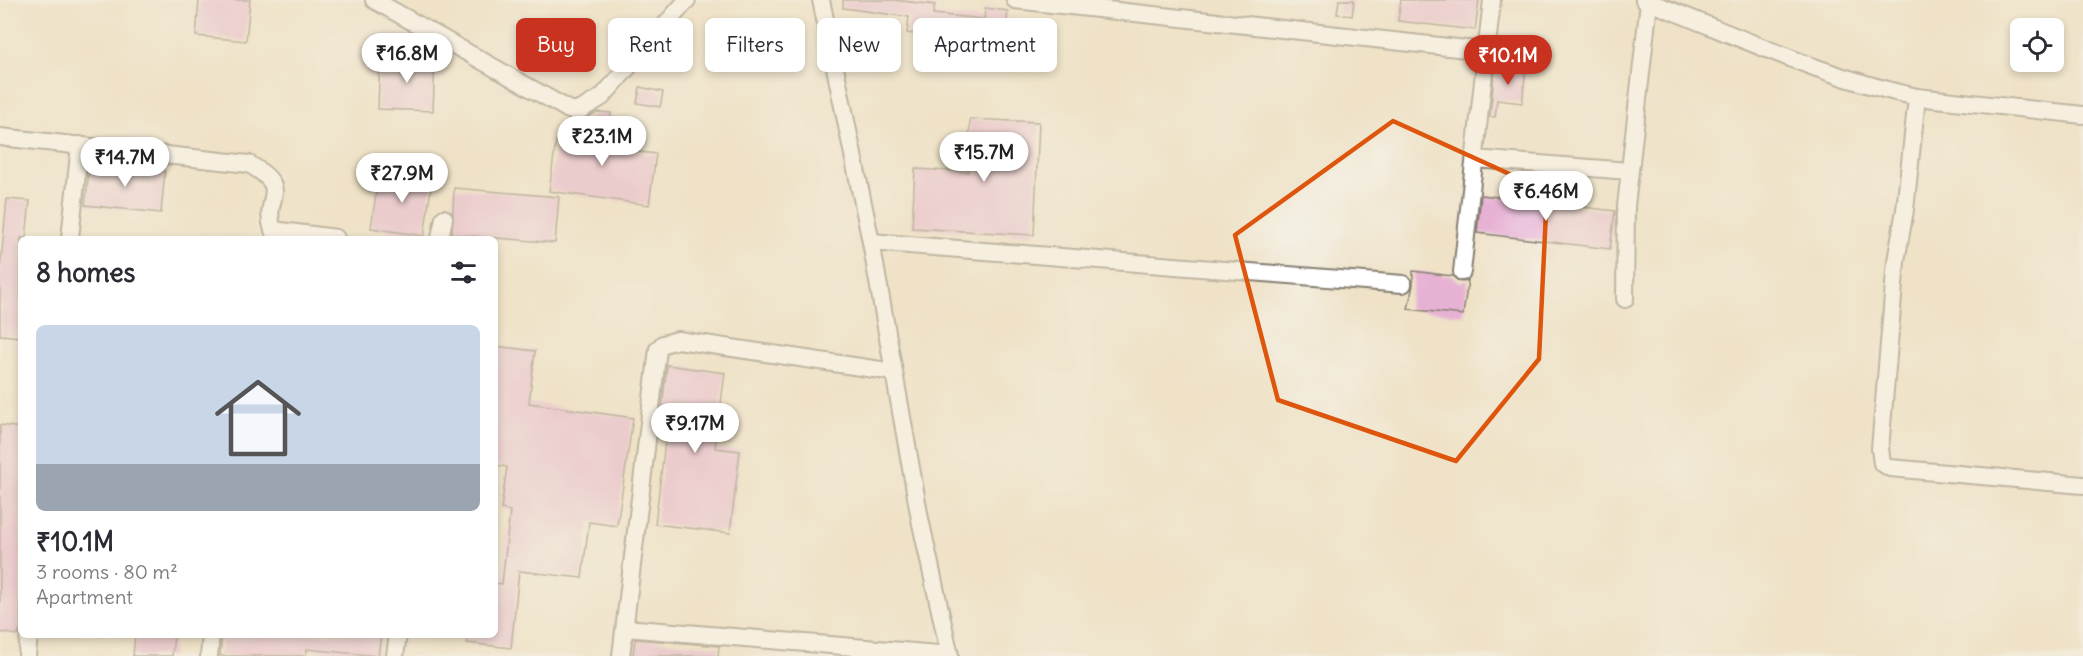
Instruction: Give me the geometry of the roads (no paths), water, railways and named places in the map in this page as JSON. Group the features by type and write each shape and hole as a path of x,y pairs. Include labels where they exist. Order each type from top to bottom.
{"street":[{"path":"374,0 569,110 580,110 602,97 687,0"},
{"path":"625,628 950,655 920,519 871,242 821,0"},
{"path":"1015,0 1485,51"},
{"path":"1462,272 1492,0"},
{"path":"1625,298 1629,171 1646,1 1790,58 1873,86 1917,97 2083,116"},
{"path":"1917,97 1905,210 1895,273 1880,448 1882,463 1901,469 2083,485"},
{"path":"0,137 249,164 268,174 273,182 273,230 320,236"},
{"path":"70,236 80,145"},
{"path":"1475,159 1629,171"},
{"path":"440,236 444,218"},
{"path":"871,242 1403,284"},
{"path":"621,656 656,355 663,344 678,340 894,372"},
{"path":"27,656 29,638"},
{"path":"208,656 210,638"},
{"path":"395,656 397,638"}]}
